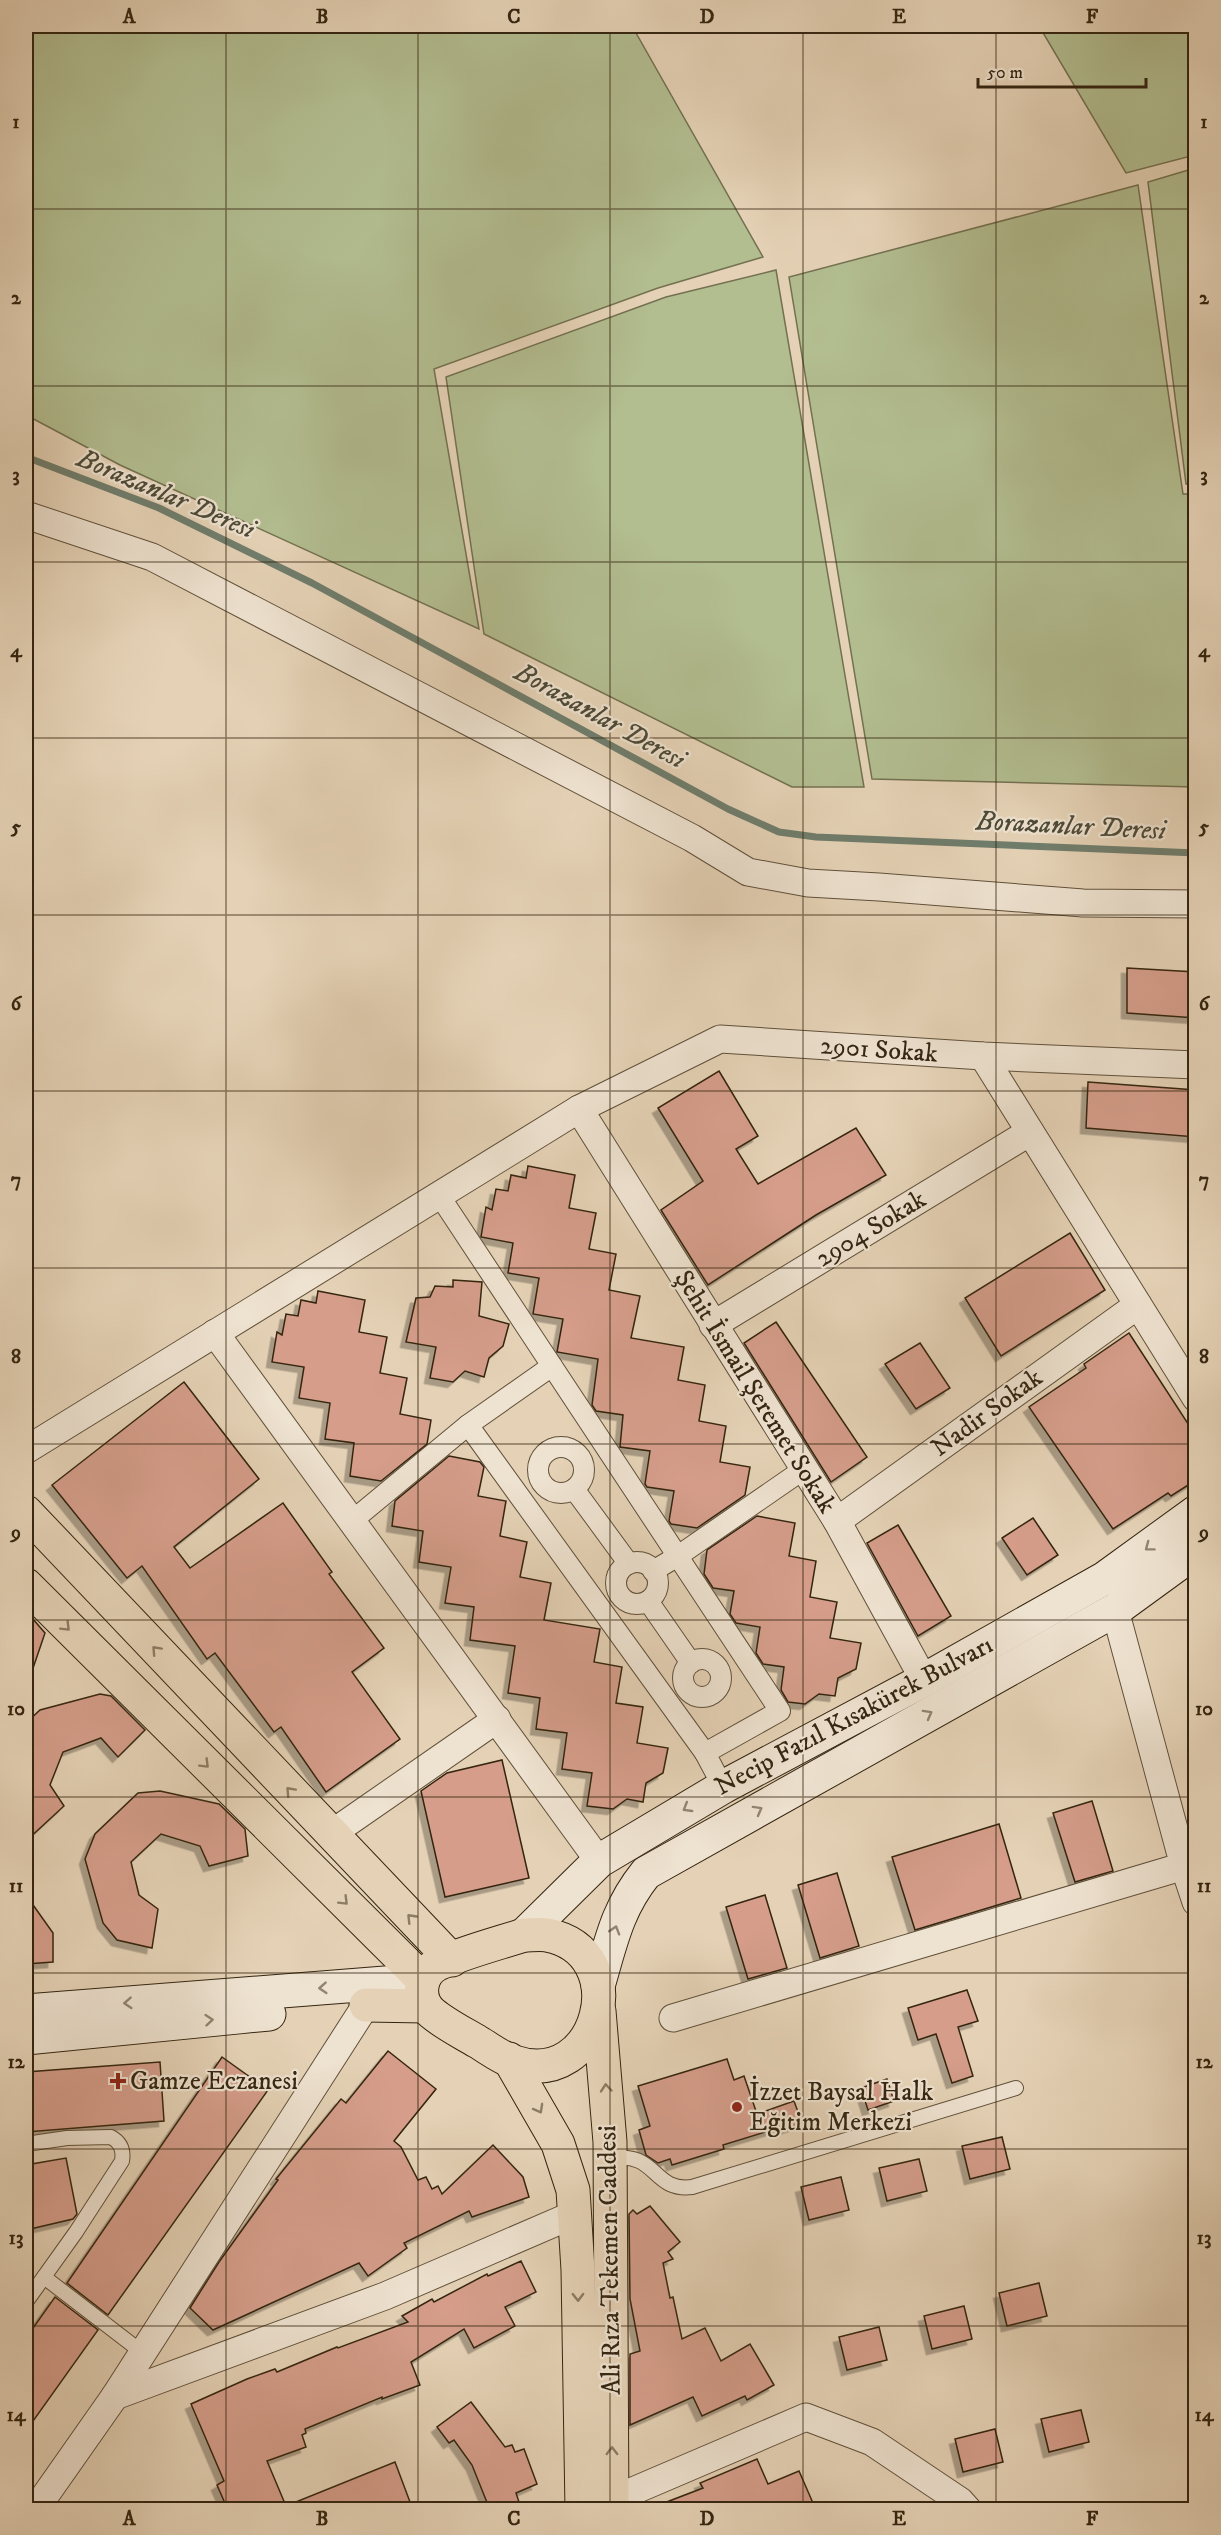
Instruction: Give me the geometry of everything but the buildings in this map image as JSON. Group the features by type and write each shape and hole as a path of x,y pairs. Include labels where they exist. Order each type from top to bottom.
{"main road":[{"path":"26,1512 452,1960"},
{"name":"Necip Fazıl Kısakürek Bulvarı","path":"524,1935 599,1861 723,1787 924,1680 1106,1578 1196,1512"},
{"name":"Necip Fazıl Kısakürek Bulvarı","path":"598,1999 619,1915 629,1894 646,1873 1115,1610 1196,1551"},
{"path":"26,1585 424,1993 431,2013 509,2059 535,2065 555,2062 573,2053 588,2038 597,2020 597,1978 585,1958 568,1943 547,1935 524,1935 430,1969 424,1993"},
{"path":"26,2038 366,2005 424,1993"},
{"path":"26,2011 424,1993"},
{"name":"Ali Rıza Tekemen Caddesi","path":"594,2507 610,2159 598,1999"},
{"name":"Ali Rıza Tekemen Caddesi","path":"509,2059 558,2144 573,2190 594,2507"}],"street":[{"path":"26,515 152,557 692,838 748,872 808,884 879,887 1083,903 1196,904"},
{"name":"2901 Sokak","path":"26,1450 579,1109 720,1039 984,1056 1196,1065"},
{"path":"984,1056 1196,1398"},
{"name":"Şehit İsmail Şeremet Sokak","path":"579,1109 712,1325 837,1521 924,1680"},
{"name":"2904 Sokak","path":"712,1325 1030,1132"},
{"path":"439,1195 780,1711 705,1754"},
{"name":"Nadir Sokak","path":"837,1521 1138,1305"},
{"path":"215,1333 599,1861"},
{"path":"352,1521 468,1425 552,1366"},
{"path":"468,1425 705,1754 723,1787"},
{"path":"564,1447 578,1455 582,1462 583,1478 574,1489 561,1494 548,1490 542,1484 537,1471 539,1463 548,1451 564,1447"},
{"path":"582,1462 609,1453"},
{"path":"653,1571 804,1469"},
{"path":"523,1502 542,1484"},
{"path":"574,1489 629,1564"},
{"path":"642,1563 653,1571 657,1583 653,1596 648,1601 628,1602 618,1592 616,1579 629,1564 642,1563"},
{"path":"598,1606 618,1592"},
{"path":"648,1601 691,1663"},
{"path":"1115,1610 1184,1866 1196,1902"},
{"path":"717,1667 739,1648"},
{"path":"702,1659 717,1667 721,1677 720,1684 712,1694 693,1695 685,1685 684,1672 691,1663 702,1659"},
{"path":"664,1697 685,1685"},
{"path":"331,1834 497,1719"},
{"path":"673,2018 1184,1866"},
{"path":"34,2510 115,2396 366,2005"},
{"path":"115,2396 385,2296 575,2214"},
{"path":"594,2507 806,2417 872,2442 960,2500 968,2510"}],"lane":[{"path":"610,2159 632,2158 645,2163 667,2184 676,2187 692,2187 1016,2088"},
{"path":"26,2144 68,2138 111,2137 117,2140 123,2151 122,2161 76,2232 44,2277 27,2294"},
{"path":"44,2277 143,2352"}],"green space":[{"path":"26,26 632,26 763,257 658,288 434,369 479,629 120,465 26,415 26,156 31,115 26,90"},
{"path":"1039,26 1195,26 1195,155 1126,173"},
{"path":"1195,168 1196,484 1186,484 1148,182"},
{"path":"1138,185 1183,494 1195,494 1195,787 872,779 789,277"},
{"path":"776,270 864,787 792,787 484,634 446,377 666,297"}],"waterway":[{"name":"Borazanlar Deresi","path":"26,457 159,508 312,583 728,809 779,832 816,837 1196,853"}],"place":[{"name":"Gamze Eczanesi","path":"118,2081"},
{"name":"İzzet Baysal Halk Eğitim Merkezi","path":"737,2107"}]}
